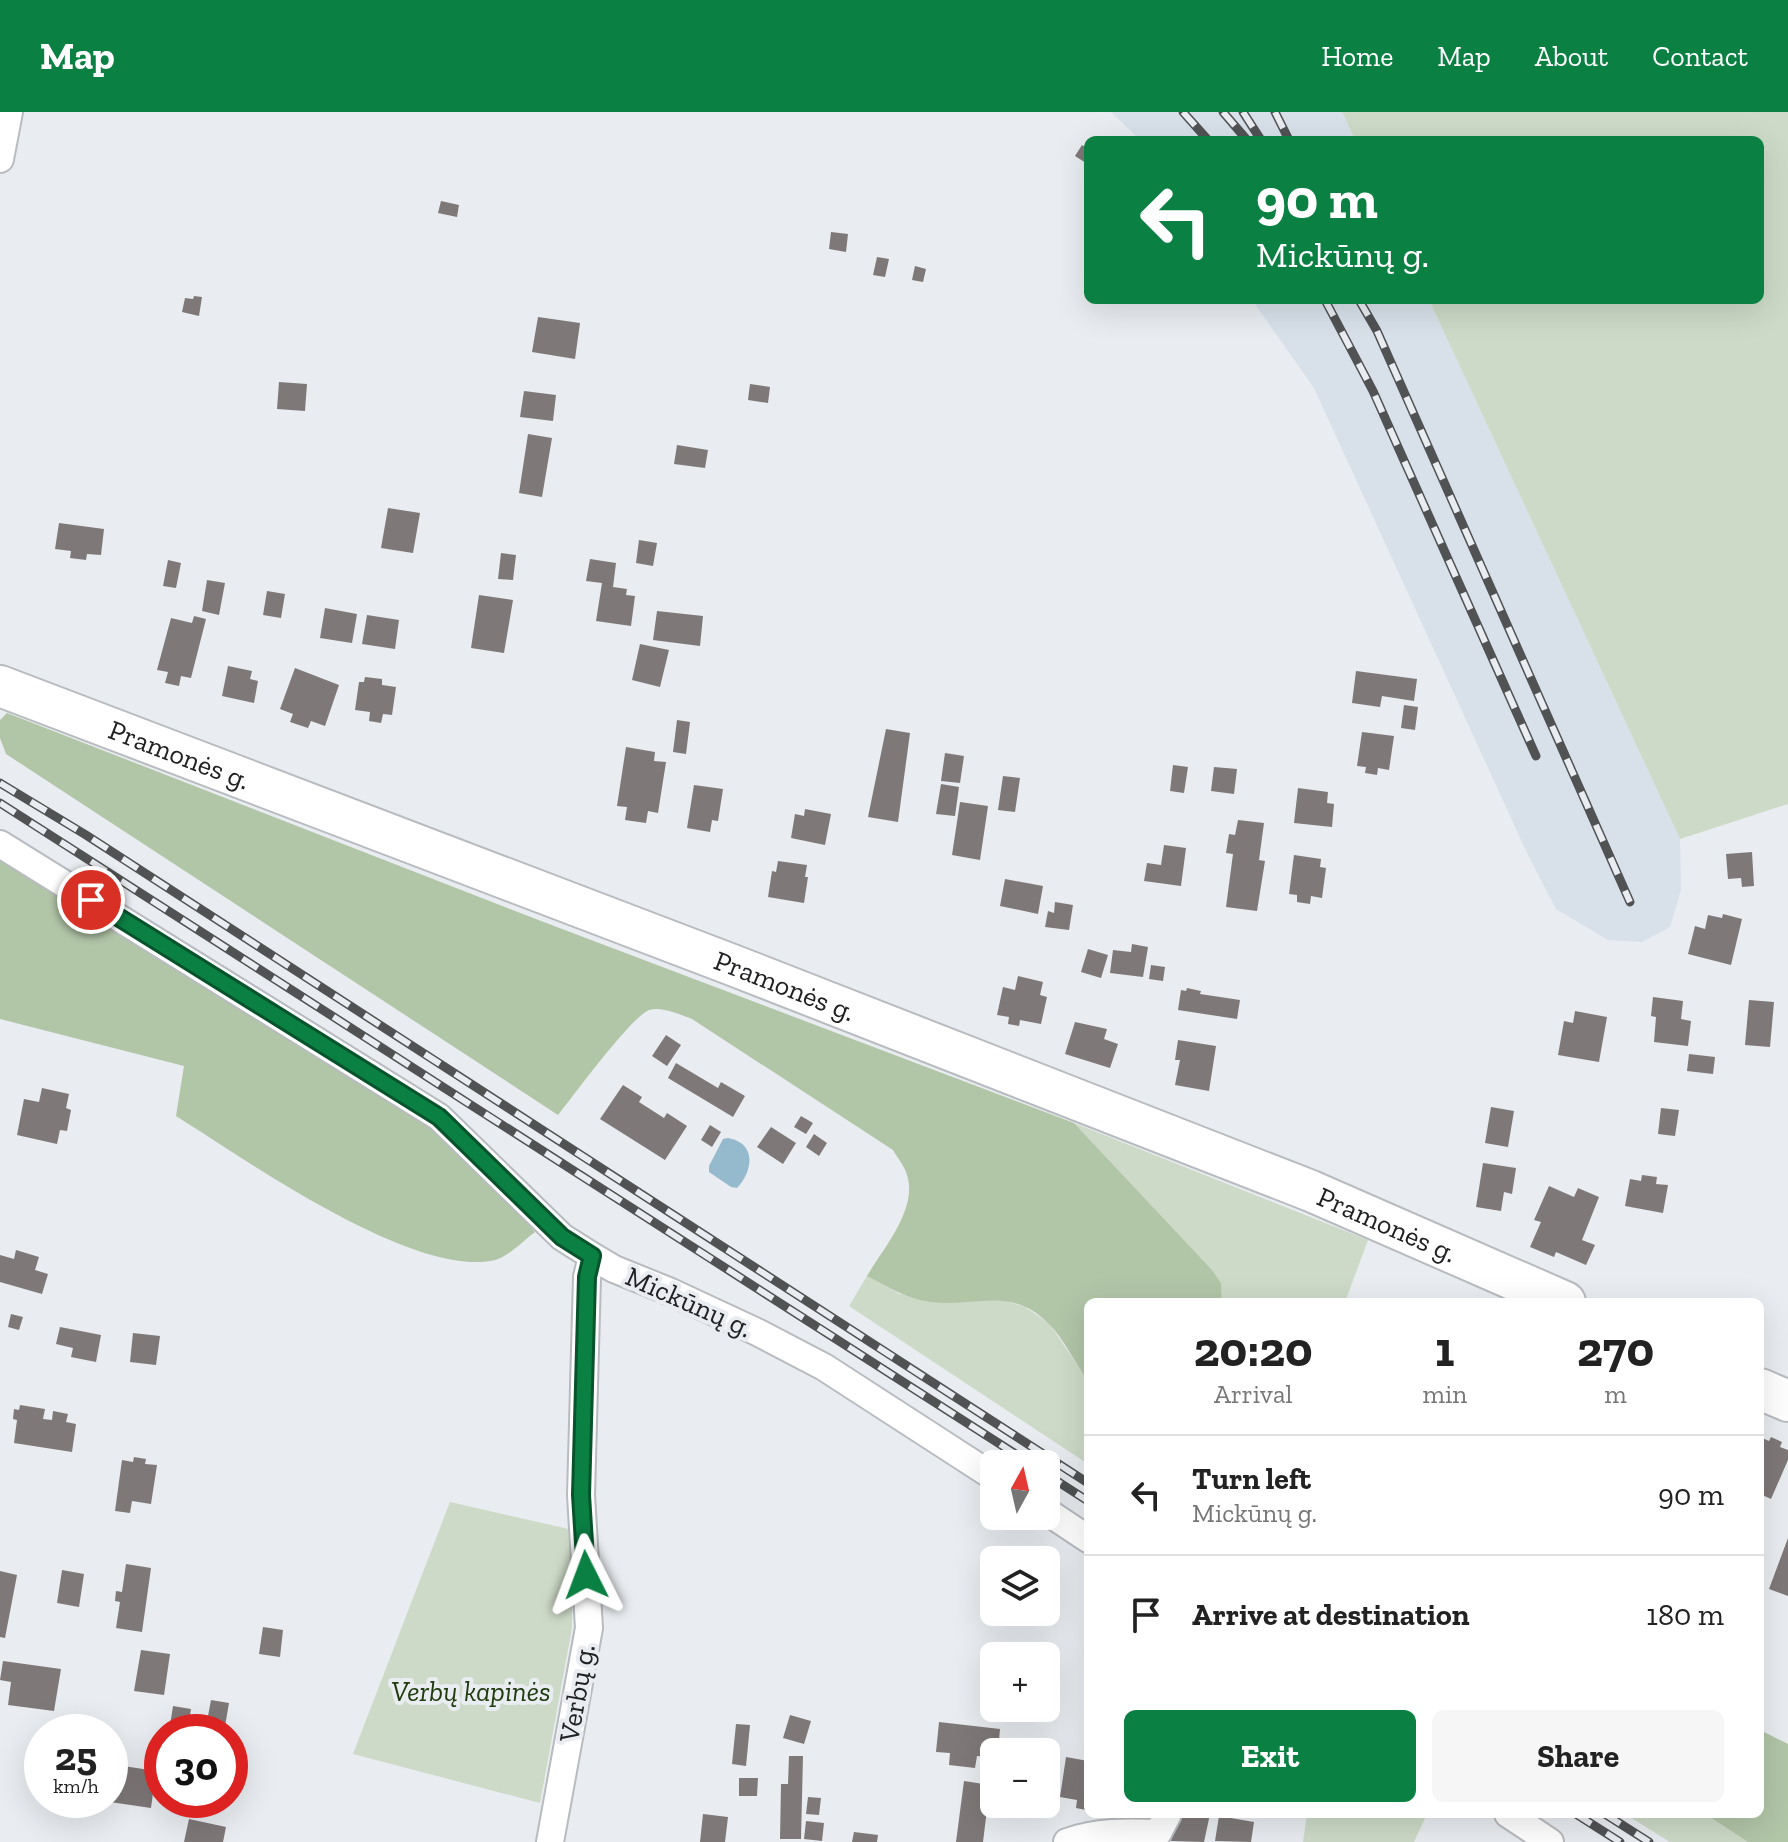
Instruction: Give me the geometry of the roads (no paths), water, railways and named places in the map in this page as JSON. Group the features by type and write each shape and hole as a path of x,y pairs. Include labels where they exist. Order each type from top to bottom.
{"main road":[{"name":"Pramonės g.","path":"0,686 735,966 1311,1191 1556,1298"},
{"path":"1764,1391 1788,1401"}],"street":[{"path":"0,159 9,112"},
{"name":"Mickūnų g.","path":"0,844 439,1117 562,1237 614,1269 743,1325 824,1367 980,1468"},
{"name":"Verbų g.","path":"550,1842 589,1628 581,1495 587,1277 592,1256"},
{"path":"1060,1520 1084,1536"},
{"path":"1067,1842 1085,1836 1120,1832 1158,1833 1166,1818"},
{"path":"1514,1818 1550,1842"}],"water":[{"path":"723,1139 737,1141 748,1152 749,1166 737,1188 709,1172"}],"railway":[{"path":"1183,112 1204,136"},
{"path":"1223,112 1244,136"},
{"path":"1243,112 1258,136"},
{"path":"1275,112 1287,136"},
{"path":"1327,304 1373,391 1536,756"},
{"path":"1361,304 1377,331 1630,902"},
{"path":"0,783 86,835 1084,1480"},
{"path":"0,803 1009,1450"},
{"path":"1060,1483 1084,1498"},
{"path":"1582,1818 1620,1842"},
{"path":"1611,1818 1649,1842"}],"park label":[{"name":"Verbų kapinės","path":"471,1691"}]}
